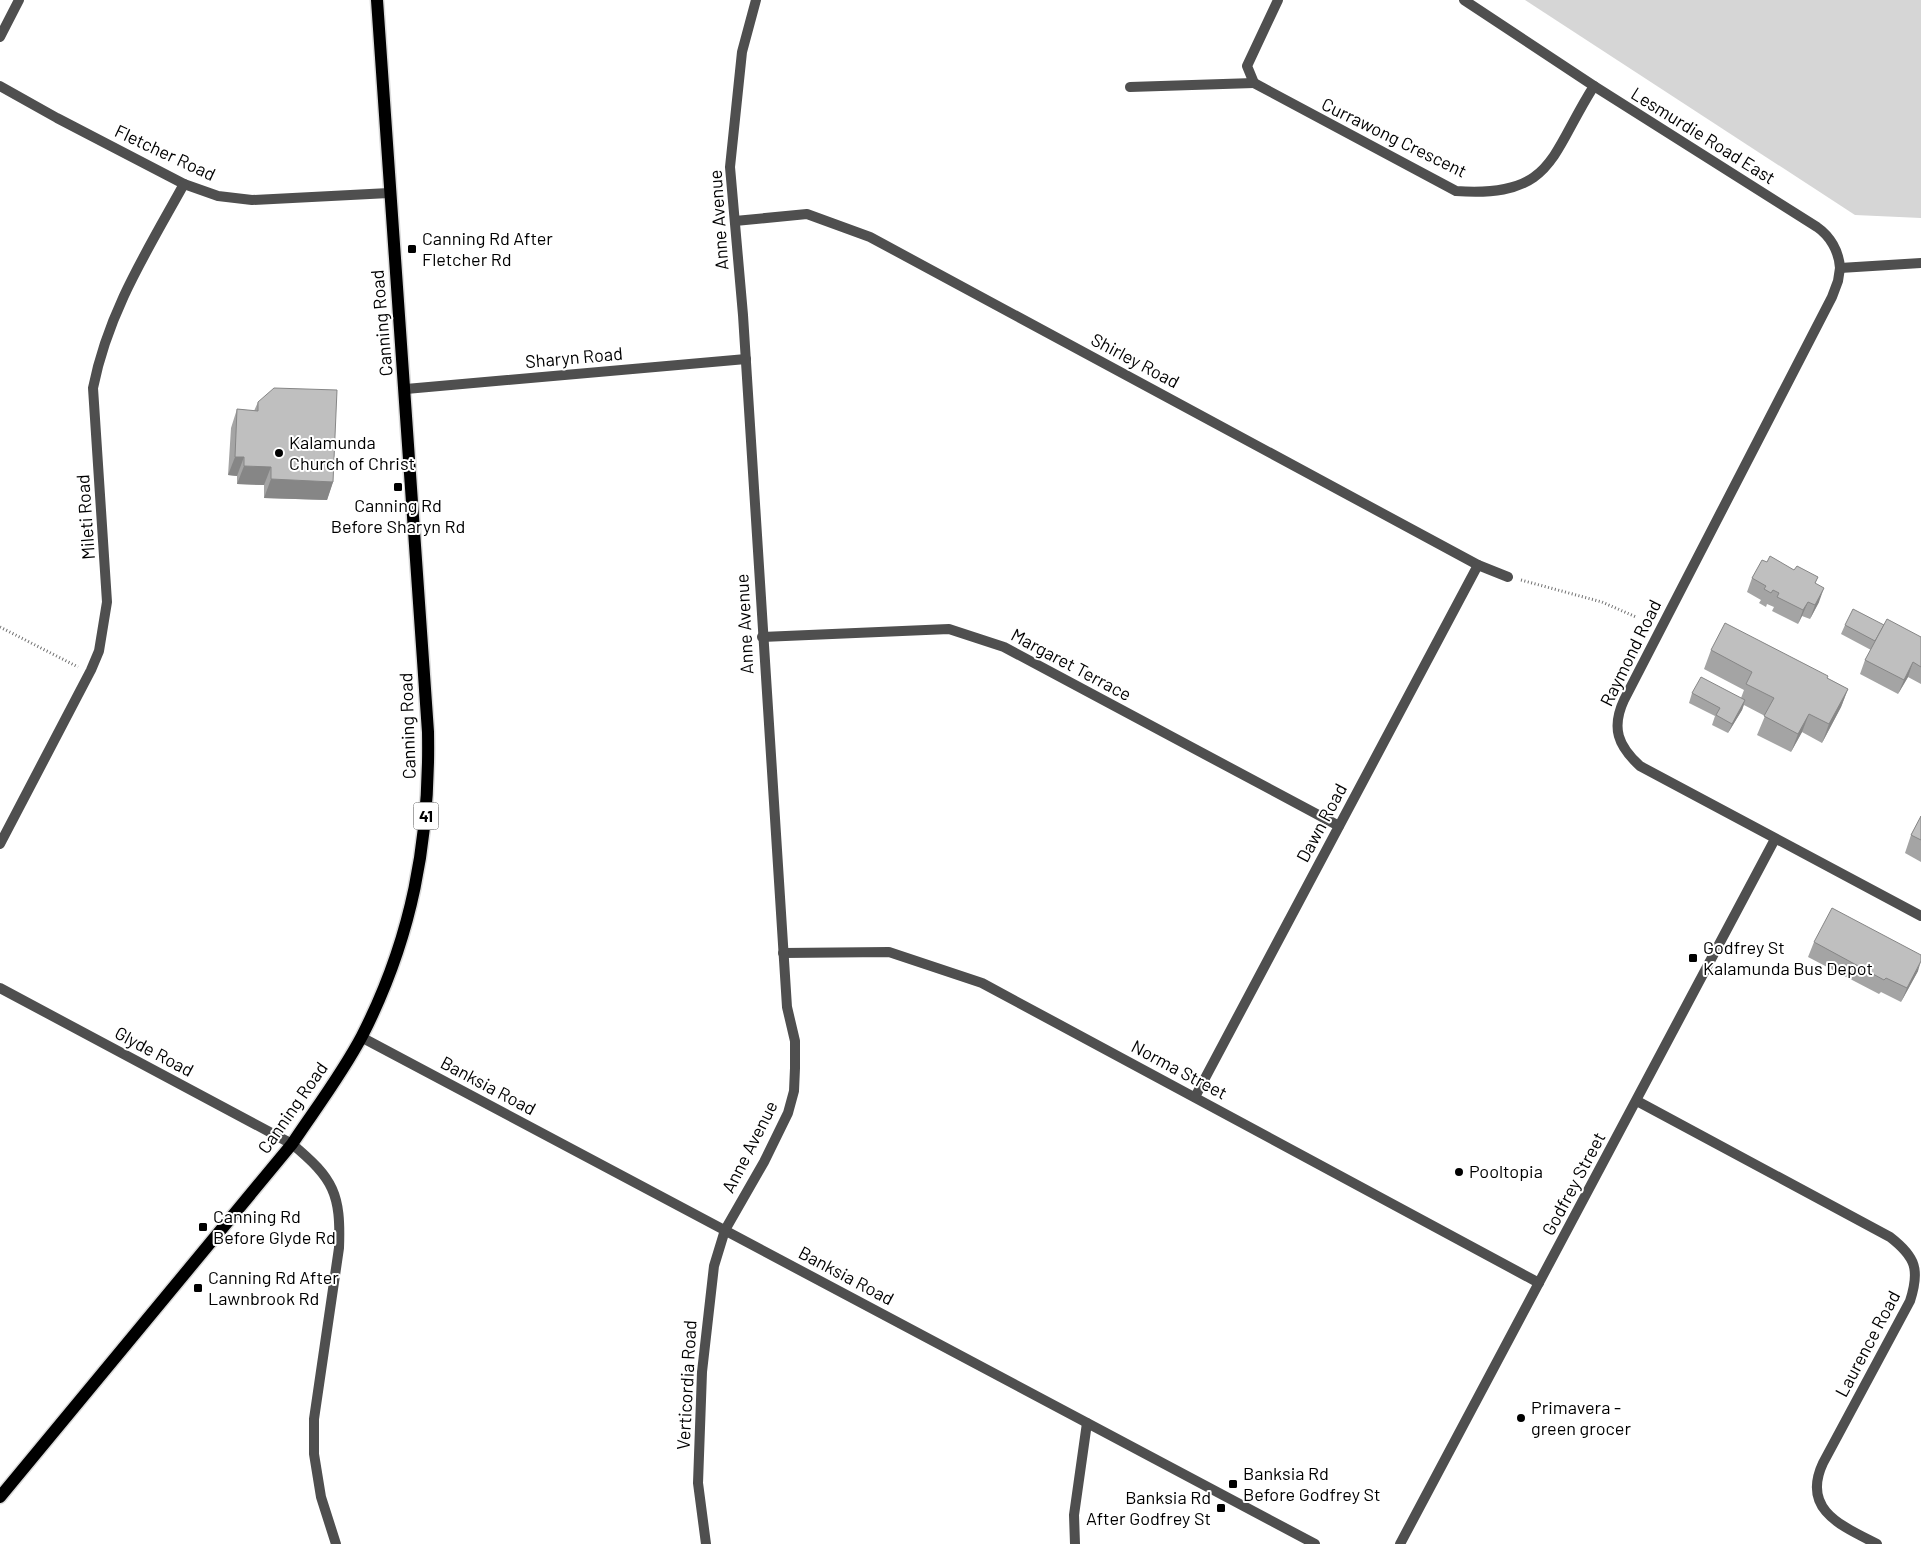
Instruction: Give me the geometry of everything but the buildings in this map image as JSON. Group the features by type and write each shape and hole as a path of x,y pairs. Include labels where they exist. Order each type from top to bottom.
{"main road":[{"name":"Canning Road","path":"0,1497 292,1144 333,1084 361,1037 384,988 410,914 422,851 427,801 428,732 406,389 389,193 377,0"}],"street":[{"path":"0,37 19,0"},
{"name":"Anne Avenue","path":"725,1230 778,1135 788,1113 794,1091 795,1041 787,1007 783,953 746,359 731,158 742,52 756,0"},
{"path":"1254,83 1247,66 1278,0"},
{"name":"Lesmurdie Road East","path":"1464,0 1594,86 1817,226 1833,244 1839,258 1840,268"},
{"name":"Currawong Crescent","path":"1130,87 1254,83 1456,191 1483,193 1510,190 1533,180 1551,163 1594,86"},
{"name":"Fletcher Road","path":"0,86 56,118 184,184 218,196 252,200 389,193"},
{"name":"Mileti Road","path":"0,844 90,673 99,650 107,602 93,388 100,353 111,321 184,184"},
{"name":"Shirley Road","path":"735,220 807,214 870,237 1478,565 1508,577"},
{"path":"1840,268 1921,263"},
{"name":"Raymond Road","path":"1840,268 1838,281 1832,297 1661,627 1616,718 1625,751 1640,766 1921,916"},
{"name":"Sharyn Road","path":"406,389 746,359"},
{"name":"Dawn Road","path":"1195,1097 1478,565"},
{"name":"Margaret Terrace","path":"762,637 949,629 1004,647 1339,826"},
{"name":"Godfrey Street","path":"1400,1544 1776,839"},
{"name":"Norma Street","path":"783,953 889,952 982,983 1539,1283"},
{"name":"Glyde Road","path":"0,988 292,1144 322,1171 330,1183 337,1200 340,1220 339,1248 314,1428 314,1454 321,1497 336,1544"},
{"name":"Banksia Road","path":"361,1037 1315,1544"},
{"name":"Laurence Road","path":"1637,1101 1890,1237 1903,1247 1912,1258 1916,1283 1910,1301 1823,1463 1817,1485 1820,1502 1825,1511 1841,1525 1877,1544"},
{"name":"Verticordia Road","path":"706,1544 698,1483 702,1372 714,1266 725,1230"},
{"path":"1075,1544 1074,1515 1087,1423"}],"path":[{"path":"1508,577 1602,602 1636,617"},
{"path":"0,627 90,673"}],"shaded area":[{"path":"1525,0 1921,0 1921,218 1855,215"}],"place":[{"name":"Canning Rd After Fletcher Rd","path":"412,249"},
{"name":"Kalamunda Church of Christ","path":"279,453"},
{"name":"Canning Rd Before Sharyn Rd","path":"398,487"},
{"name":"Godfrey St Kalamunda Bus Depot","path":"1693,958"},
{"name":"Pooltopia","path":"1459,1172"},
{"name":"Canning Rd Before Glyde Rd","path":"203,1227"},
{"name":"Canning Rd After Lawnbrook Rd","path":"198,1288"},
{"name":"Primavera - green grocer","path":"1521,1418"},
{"name":"Banksia Rd Before Godfrey St","path":"1233,1484"},
{"name":"Banksia Rd After Godfrey St","path":"1221,1508"}]}
